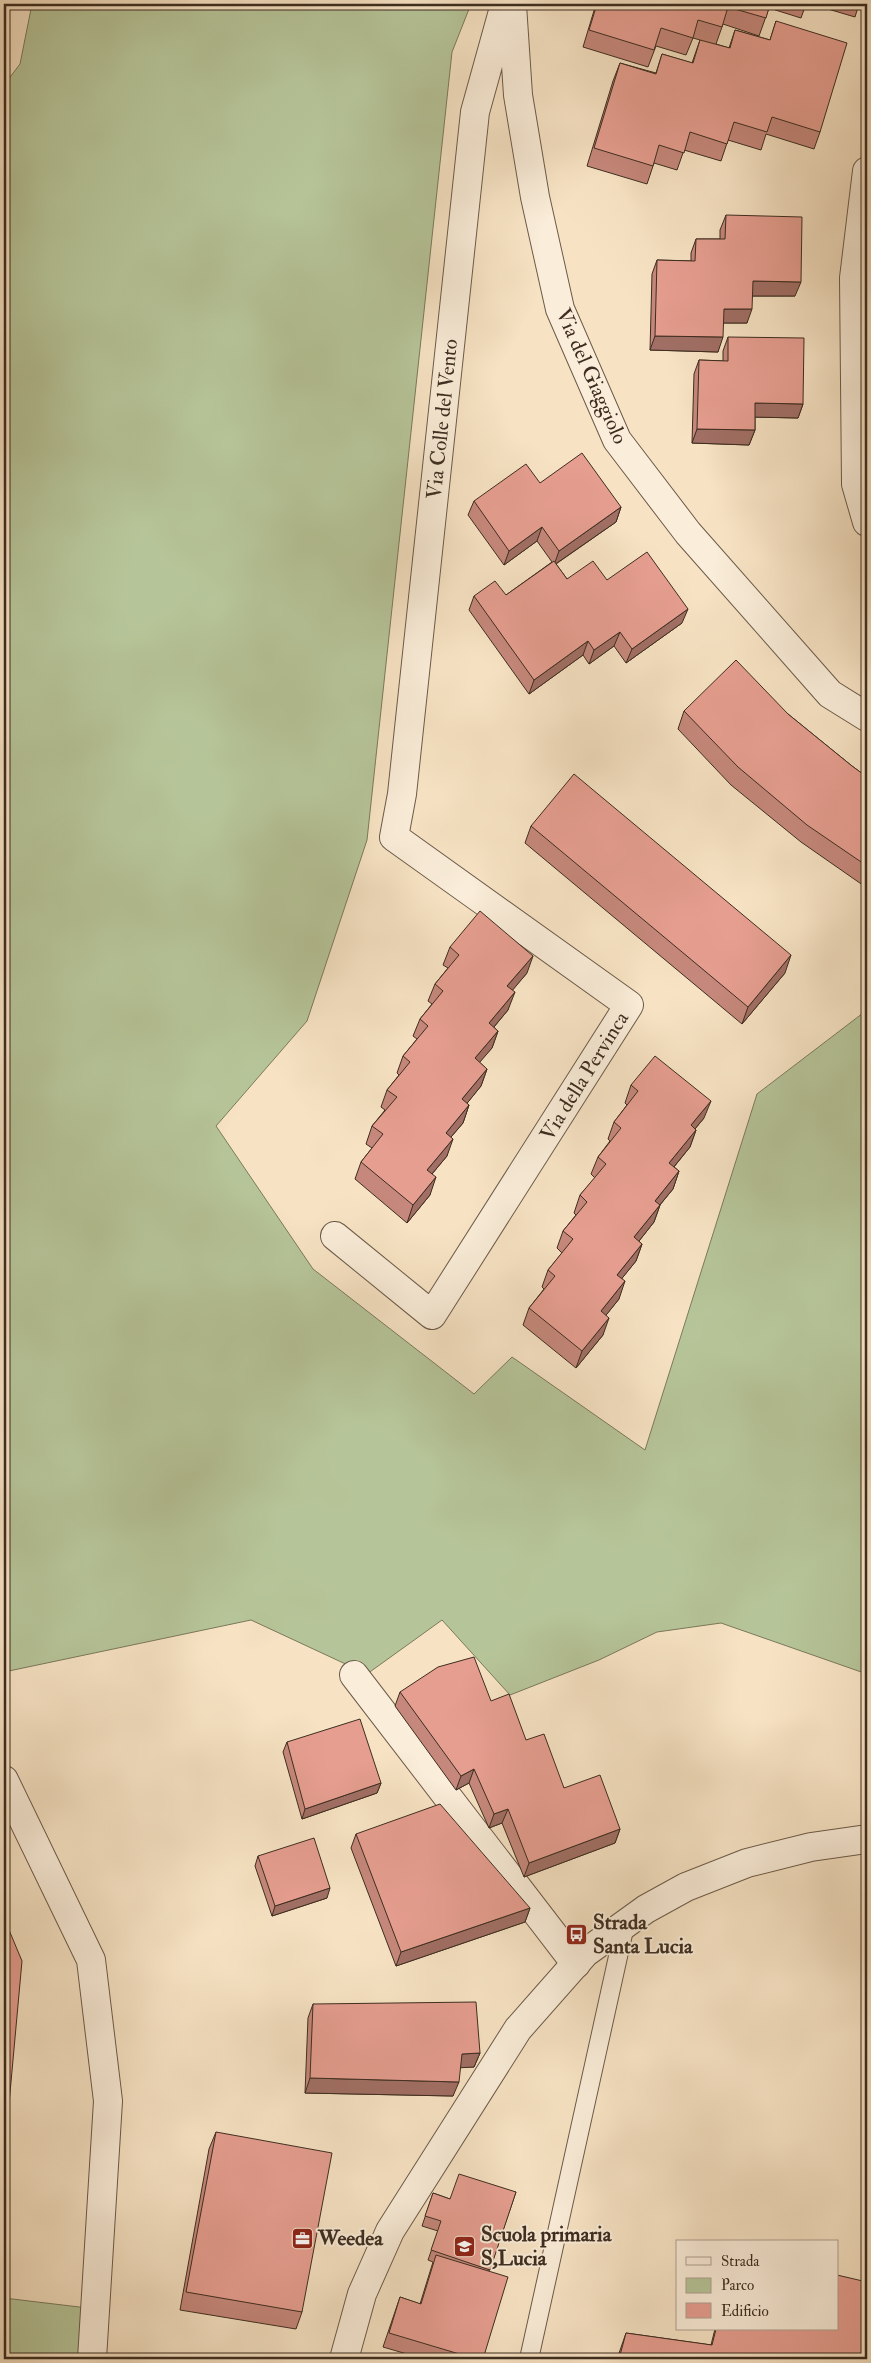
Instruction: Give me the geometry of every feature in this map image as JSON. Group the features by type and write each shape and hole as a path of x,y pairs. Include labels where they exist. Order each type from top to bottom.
{"street":[{"name":"Via Colle del Vento","path":"394,837 402,794 475,112 505,4"},
{"name":"Via del Giaggiolo","path":"512,4 518,95 536,197 560,309 617,440 688,533 830,694 867,717"},
{"path":"867,171 854,278 856,484 867,522"},
{"name":"Via della Pervinca","path":"335,1236 432,1315 629,1005 394,837"},
{"path":"354,1675 576,1964"},
{"path":"4,1780 91,1960 108,2101 92,2359"},
{"path":"344,2359 362,2294 390,2231 518,2029 585,1953 646,1909 686,1887 746,1863 811,1847 867,1839"}],"lane":[{"path":"529,2359 625,1925"}],"green space":[{"path":"32,4 471,4 452,52 367,840 307,1021 216,1126 313,1269 474,1394 512,1357 645,1450 757,1094 867,1010 867,1674 721,1623 657,1632 599,1660 510,1695 442,1620 367,1674 251,1620 4,1672 4,85 20,64"},
{"path":"4,2298 96,2309 92,2359 4,2359"}],"building":[{"path":"597,4 770,4 766,18 728,7 722,27 698,20 693,38 661,28 654,50 589,30"},
{"path":"776,21 847,43 820,132 772,117 767,132 734,122 727,144 690,132 684,153 659,145 653,166 594,148 620,63 656,74 662,54 693,63 700,40 730,48 735,30 770,40"},
{"path":"726,215 802,217 801,282 753,281 752,309 724,309 723,337 655,336 657,260 695,261 696,239 725,239"},
{"path":"728,337 804,338 803,404 755,403 755,430 697,429 699,360 728,361"},
{"path":"582,453 621,507 559,551 542,527 509,551 474,501 526,464 540,483"},
{"path":"647,552 688,609 632,649 620,632 594,650 588,641 534,680 474,596 495,581 506,595 554,561 567,579 593,561 607,580"},
{"path":"736,660 788,714 867,777 867,866 807,825 738,767 684,711"},
{"path":"574,774 791,955 748,1007 531,826"},
{"path":"480,911 533,956 507,986 515,992 489,1023 498,1031 475,1058 487,1069 462,1099 469,1105 446,1133 453,1139 427,1170 436,1177 413,1205 361,1162 383,1134 372,1126 397,1097 387,1090 410,1062 403,1056 428,1026 420,1019 443,991 435,984 459,955 450,947"},
{"path":"655,1056 711,1101 691,1125 696,1130 669,1163 679,1171 655,1201 660,1205 634,1237 642,1244 617,1275 625,1281 601,1311 609,1318 582,1351 529,1308 555,1276 548,1270 573,1239 563,1231 587,1202 580,1195 606,1164 598,1157 621,1128 614,1122 638,1091 631,1085"},
{"path":"474,1657 491,1701 509,1694 526,1740 544,1734 564,1788 600,1775 620,1829 529,1863 508,1809 494,1814 474,1769 461,1776 400,1692 438,1667"},
{"path":"360,1719 381,1783 305,1809 287,1742"},
{"path":"440,1804 530,1908 401,1952 356,1834"},
{"path":"314,1838 330,1888 275,1906 258,1856"},
{"path":"4,1918 22,1961 4,2159"},
{"path":"476,2002 480,2053 462,2054 459,2082 310,2078 313,2004"},
{"path":"216,2132 332,2153 302,2312 186,2292"},
{"name":"Scuola primaria S,Lucia","path":"459,2174 516,2192 490,2270 431,2250 441,2221 425,2216 433,2193 450,2199"},
{"path":"436,2255 508,2277 483,2359 476,2359 389,2333 400,2297 421,2304"},
{"path":"838,2275 867,2282 867,2359 619,2359 626,2333 712,2345 716,2330 838,2330"}],"place":[{"name":"Strada Santa Lucia","path":"577,1934"},
{"name":"Weedea","path":"302,2238"},
{"name":"Scuola primaria S,Lucia","path":"465,2246"}]}
